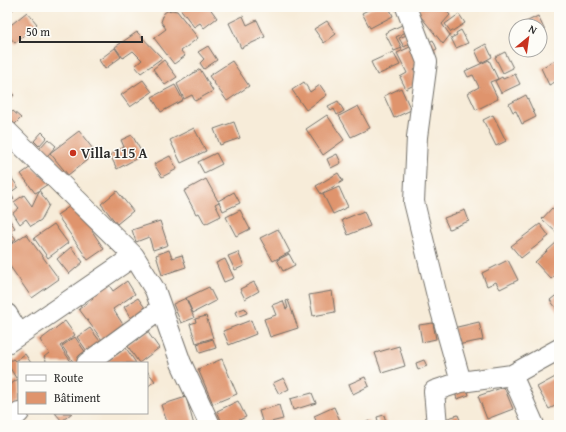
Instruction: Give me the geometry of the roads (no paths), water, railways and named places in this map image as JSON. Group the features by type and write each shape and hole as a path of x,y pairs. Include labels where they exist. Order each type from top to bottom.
{"street":[{"path":"406,7 426,62 417,137 414,202 438,304 461,382"},
{"path":"7,131 134,256 155,290 181,363 210,425"},
{"path":"7,314 13,339 134,256"},
{"path":"88,362 161,309"},
{"path":"437,425 434,391 461,382 512,375 559,349"},
{"path":"512,375 534,425"},
{"path":"7,422 18,414"}],"place":[{"name":"Villa 115 A","path":"73,153"}]}
